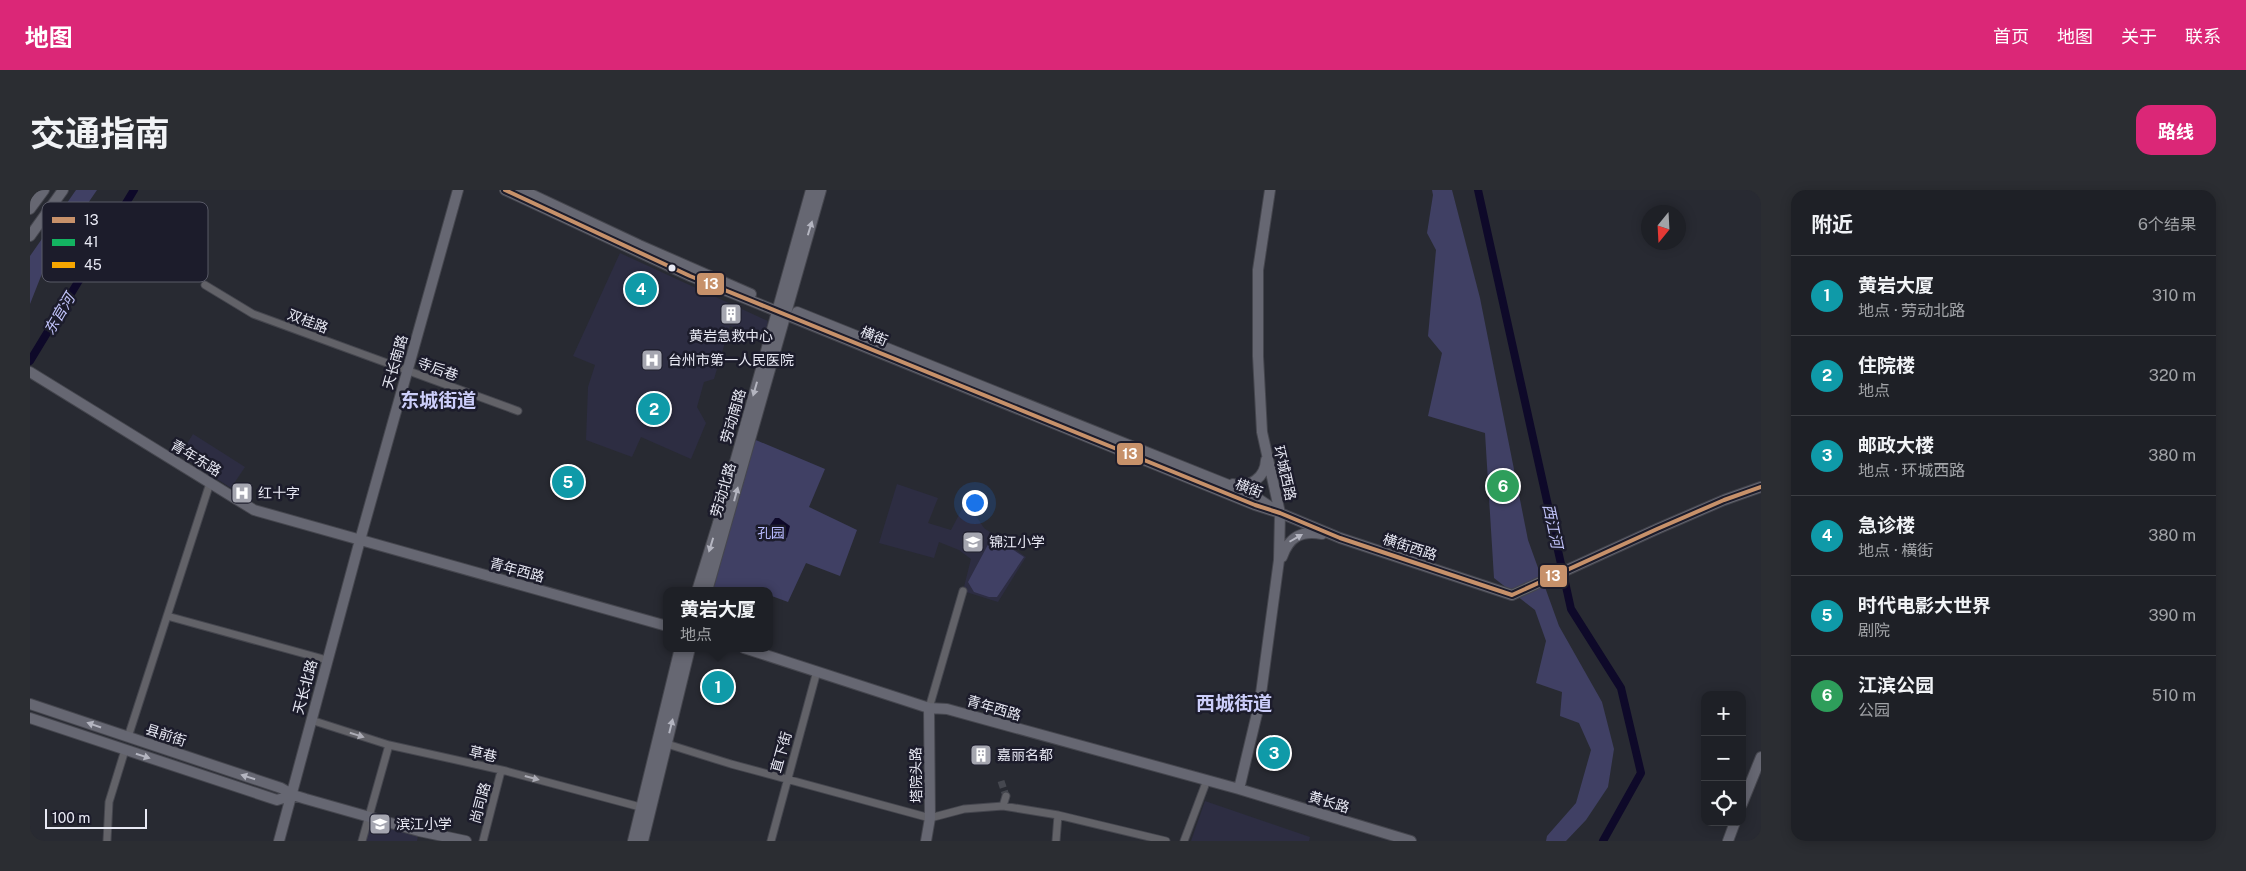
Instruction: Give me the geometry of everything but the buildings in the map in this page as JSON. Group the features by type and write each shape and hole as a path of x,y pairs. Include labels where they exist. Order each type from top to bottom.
{"street":[{"path":"30,209 44,190"},
{"path":"54,202 63,190"},
{"name":"天长南路","path":"360,540 458,190"},
{"name":"横街","path":"505,190 681,272 1251,494 1280,513"},
{"name":"横街","path":"522,190 782,310"},
{"name":"劳动南路","path":"782,310 811,190"},
{"name":"劳动南路","path":"698,587 782,310 821,190"},
{"name":"环城西路","path":"1240,789 1260,701 1278,570 1280,513 1262,432 1258,356 1258,270 1270,190"},
{"path":"30,236 42,219"},
{"name":"双桂路","path":"206,285 254,314 407,371"},
{"name":"劳动北路","path":"708,587 731,513 782,310"},
{"name":"寺后巷","path":"407,371 518,411"},
{"name":"青年东路","path":"30,372 254,510 360,540"},
{"name":"横街","path":"1021,405 1255,506 1280,513"},
{"path":"1214,480 1240,486 1257,481 1266,470 1266,452"},
{"path":"128,737 210,483"},
{"name":"横街西路","path":"1280,513 1333,535 1512,594 1724,500 1761,487"},
{"path":"1278,570 1286,544 1299,534 1318,533 1333,535"},
{"name":"青年西路","path":"360,540 663,625"},
{"name":"天长北路","path":"279,841 293,795 310,720 360,540"},
{"path":"929,708 963,591"},
{"path":"167,616 327,660"},
{"path":"643,841 646,808 679,652"},
{"path":"634,841 667,744 689,652"},
{"name":"青年西路","path":"755,652 929,708 947,709 1240,789"},
{"name":"直下街","path":"771,841 786,779 817,671"},
{"name":"县前街","path":"30,704 281,788 293,795 419,831 466,841"},
{"name":"塔院头路","path":"926,841 930,818 929,708"},
{"name":"县前街","path":"30,718 277,800 293,795"},
{"name":"草巷","path":"310,720 389,745 646,808"},
{"path":"667,744 930,818 964,809 1003,806 1058,815 1166,841"},
{"path":"362,841 389,745"},
{"path":"107,841 108,802 126,750"},
{"path":"1746,794 1761,757"},
{"name":"尚司路","path":"483,841 501,771"},
{"path":"1184,841 1207,780"},
{"name":"黄长路","path":"1240,789 1388,838 1411,841"},
{"path":"1003,806 1006,796"},
{"path":"1056,841 1058,815"},
{"path":"1728,841 1734,826"}],"shaded area":[{"name":"台州市第一人民医院","path":"620,253 768,321 764,339 730,326 714,379 704,382 697,407 706,423 691,459 641,437 632,457 586,440 588,387 595,365 573,356"},
{"path":"193,434 245,467 231,488 180,455"},
{"name":"锦江小学","path":"897,484 938,498 928,523 951,530 962,509 976,516 984,528 1026,557 998,602 963,591 971,559 959,550 939,542 934,558 879,543"},
{"path":"775,518 779,518 790,526 787,538 768,528"},
{"path":"1205,801 1310,837 1309,841 1191,841"},
{"name":"滨江小学","path":"368,817 419,831 417,841 362,841"}],"green space":[{"path":"76,190 97,190 89,202 68,202"},
{"path":"1432,190 1452,190 1480,298 1528,540 1559,626 1602,702 1614,749 1608,787 1586,820 1566,841 1546,841 1547,836 1576,803 1591,750 1579,723 1560,716 1562,692 1536,683 1546,641 1535,610 1494,578 1485,433 1428,416 1442,353 1428,336 1436,250 1427,233 1433,195"},
{"path":"42,239 42,274 30,304 30,256"},
{"name":"孔园","path":"751,438 825,469 809,507 857,530 840,576 806,563 788,602 773,596 773,587 708,587"},
{"path":"991,539 1003,543 1024,557 997,597 989,597 974,592 968,582"}],"waterway":[{"name":"东官河","path":"127,202 134,190"},
{"name":"西江河","path":"1478,190 1571,609 1621,688 1641,773 1603,841"},
{"name":"东官河","path":"30,361 78,282"}],"tunnel":[{"path":"1001,781 1006,796"}],"transit line":[{"name":"13","path":"505,190 690,276 1255,505 1280,513 1340,538 1512,595 1657,529 1724,500 1761,487"}],"place":[{"name":"急诊楼","path":"641,289"},
{"name":"黄岩急救中心","path":"731,314"},
{"name":"台州市第一人民医院","path":"652,360"},
{"name":"住院楼","path":"654,409"},
{"name":"时代电影大世界","path":"568,482"},
{"name":"江滨公园","path":"1503,486"},
{"name":"红十字","path":"242,493"},
{"name":"锦江小学","path":"973,542"},
{"name":"黄岩大厦","path":"718,687"},
{"name":"邮政大楼","path":"1274,753"},
{"name":"嘉丽名都","path":"981,755"},
{"name":"滨江小学","path":"380,824"}],"district":[{"name":"东城街道","path":"438,400"},
{"name":"西城街道","path":"1234,703"}]}
